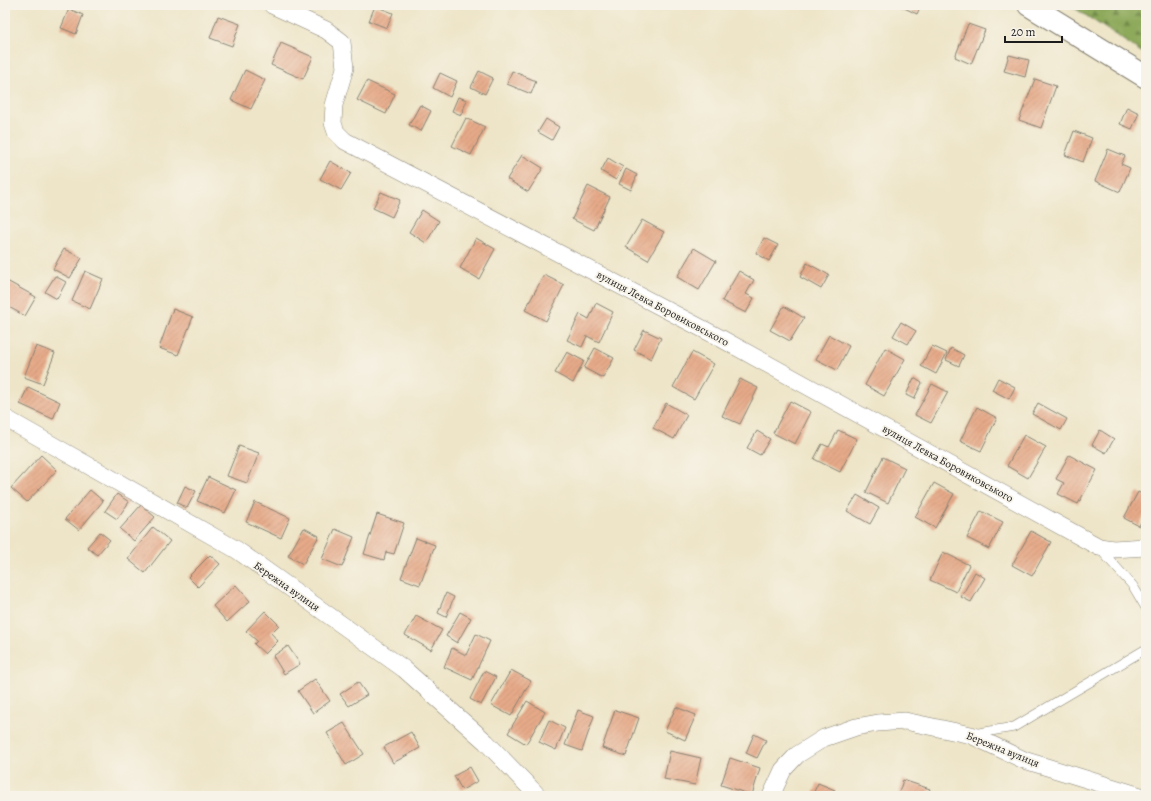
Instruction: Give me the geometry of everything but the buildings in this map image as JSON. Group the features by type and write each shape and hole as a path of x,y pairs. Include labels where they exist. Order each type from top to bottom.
{"street":[{"name":"вулиця Левка Боровиковського","path":"272,5 326,30 342,42 345,68 334,105 333,123 336,132 345,141 722,339 1099,547 1146,547"},
{"path":"1029,5 1146,77"},
{"name":"Бережна вулиця","path":"5,418 244,555 404,669 486,742 538,796"},
{"name":"Бережна вулиця","path":"772,796 784,770 797,755 824,738 878,723 905,721 971,735 1024,760 1141,796"}],"lane":[{"path":"1099,547 1133,586 1146,608"},
{"path":"971,735 1014,727 1146,649"}],"green space":[{"path":"1070,5 1146,5 1146,55"}]}
